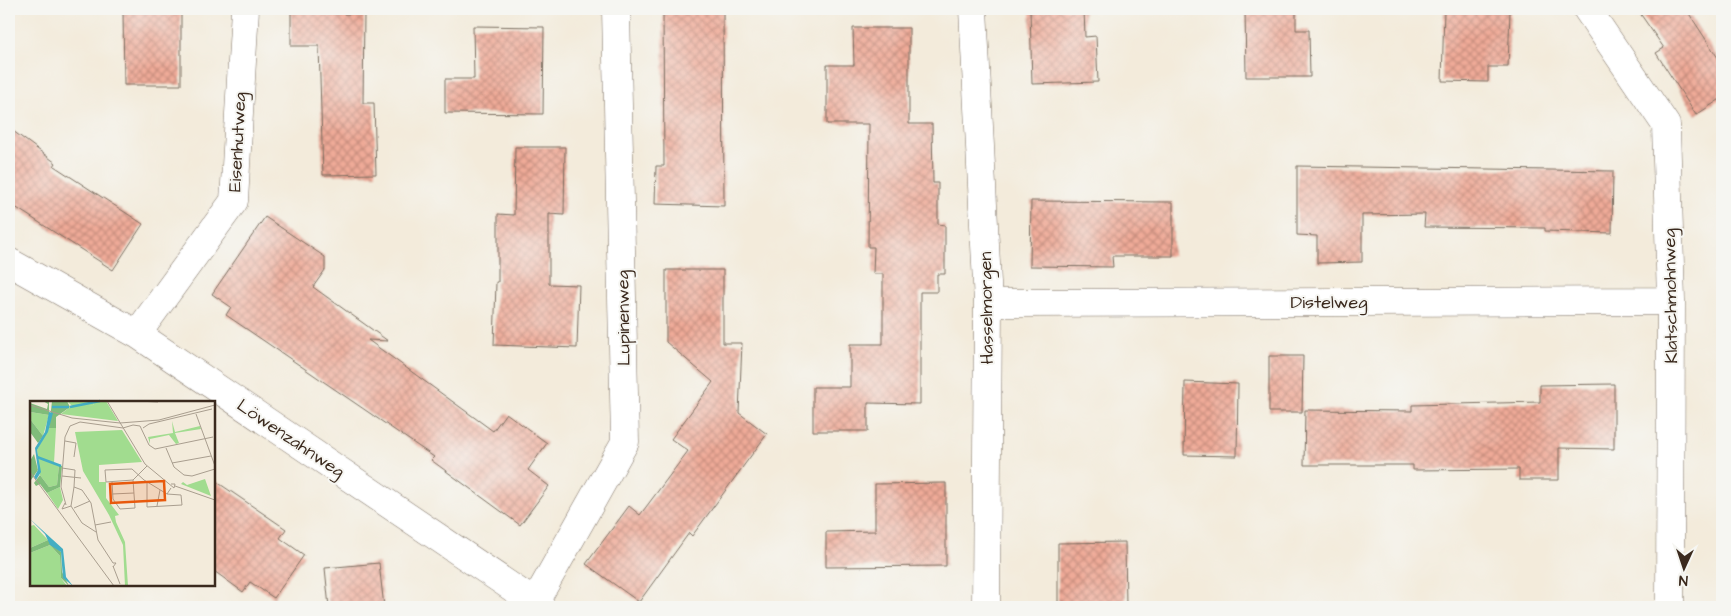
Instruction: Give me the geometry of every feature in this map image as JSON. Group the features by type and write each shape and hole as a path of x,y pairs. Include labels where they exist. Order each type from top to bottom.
{"street":[{"name":"Eisenhutweg","path":"137,334 234,201 244,9"},
{"name":"Lupinenweg","path":"538,605 626,442 616,9"},
{"name":"Hasselmorgen","path":"973,9 988,304 986,607"},
{"name":"Klatschmohnweg","path":"1587,9 1666,124 1671,301 1670,607"},
{"name":"Löwenzahnweg","path":"9,262 137,334 538,605"},
{"name":"Distelweg","path":"988,304 1671,301"}],"building":[{"path":"291,9 344,9 344,14 364,13 363,103 374,103 376,174 323,175 319,46 291,46"},
{"path":"663,9 723,9 724,206 655,204 656,166 664,166"},
{"path":"1030,9 1084,9 1085,37 1096,36 1098,82 1032,84"},
{"path":"1245,9 1296,9 1296,30 1309,30 1310,77 1246,77"},
{"path":"1637,9 1686,9 1722,64 1722,98 1696,115 1656,53 1664,48"},
{"path":"123,10 181,10 181,85 124,85"},
{"path":"1444,10 1510,11 1508,67 1488,67 1488,82 1442,81"},
{"path":"473,26 544,27 543,114 445,113 445,79 474,79"},
{"path":"853,28 909,28 909,124 932,124 933,183 938,183 938,224 945,225 945,274 937,274 937,292 920,292 920,404 868,403 868,431 813,431 813,387 850,387 850,344 883,344 883,274 873,274 874,247 868,247 869,124 827,124 827,65 854,65"},
{"path":"9,128 56,163 54,166 143,224 113,270 9,203"},
{"path":"515,147 565,147 564,215 549,214 549,284 579,285 577,348 494,345 496,282 498,282 498,214 514,215"},
{"path":"1297,166 1613,171 1612,233 1545,231 1545,228 1424,227 1425,214 1362,215 1362,262 1317,263 1317,236 1297,235"},
{"path":"1031,201 1173,202 1173,256 1112,256 1113,267 1030,266"},
{"path":"265,217 325,257 325,270 313,287 388,341 368,340 493,431 506,413 547,443 528,470 549,486 520,525 431,460 434,457 226,315 231,307 212,294"},
{"path":"666,270 723,270 723,343 742,343 739,413 767,434 692,536 689,533 639,602 586,564 629,506 640,515 688,451 671,439 713,382 666,342"},
{"path":"1269,356 1303,356 1302,412 1269,412"},
{"path":"1185,382 1238,384 1237,456 1184,455"},
{"path":"1614,384 1614,449 1559,448 1559,480 1519,480 1519,469 1413,470 1413,465 1304,465 1305,410 1412,411 1412,405 1540,402 1540,385"},
{"path":"215,481 286,529 280,538 304,555 274,598 250,582 243,592 215,572"},
{"path":"946,483 946,566 826,567 826,532 875,531 875,484"},
{"path":"1125,542 1126,607 1058,607 1058,543"},
{"path":"379,563 384,607 329,607 325,568"}]}
